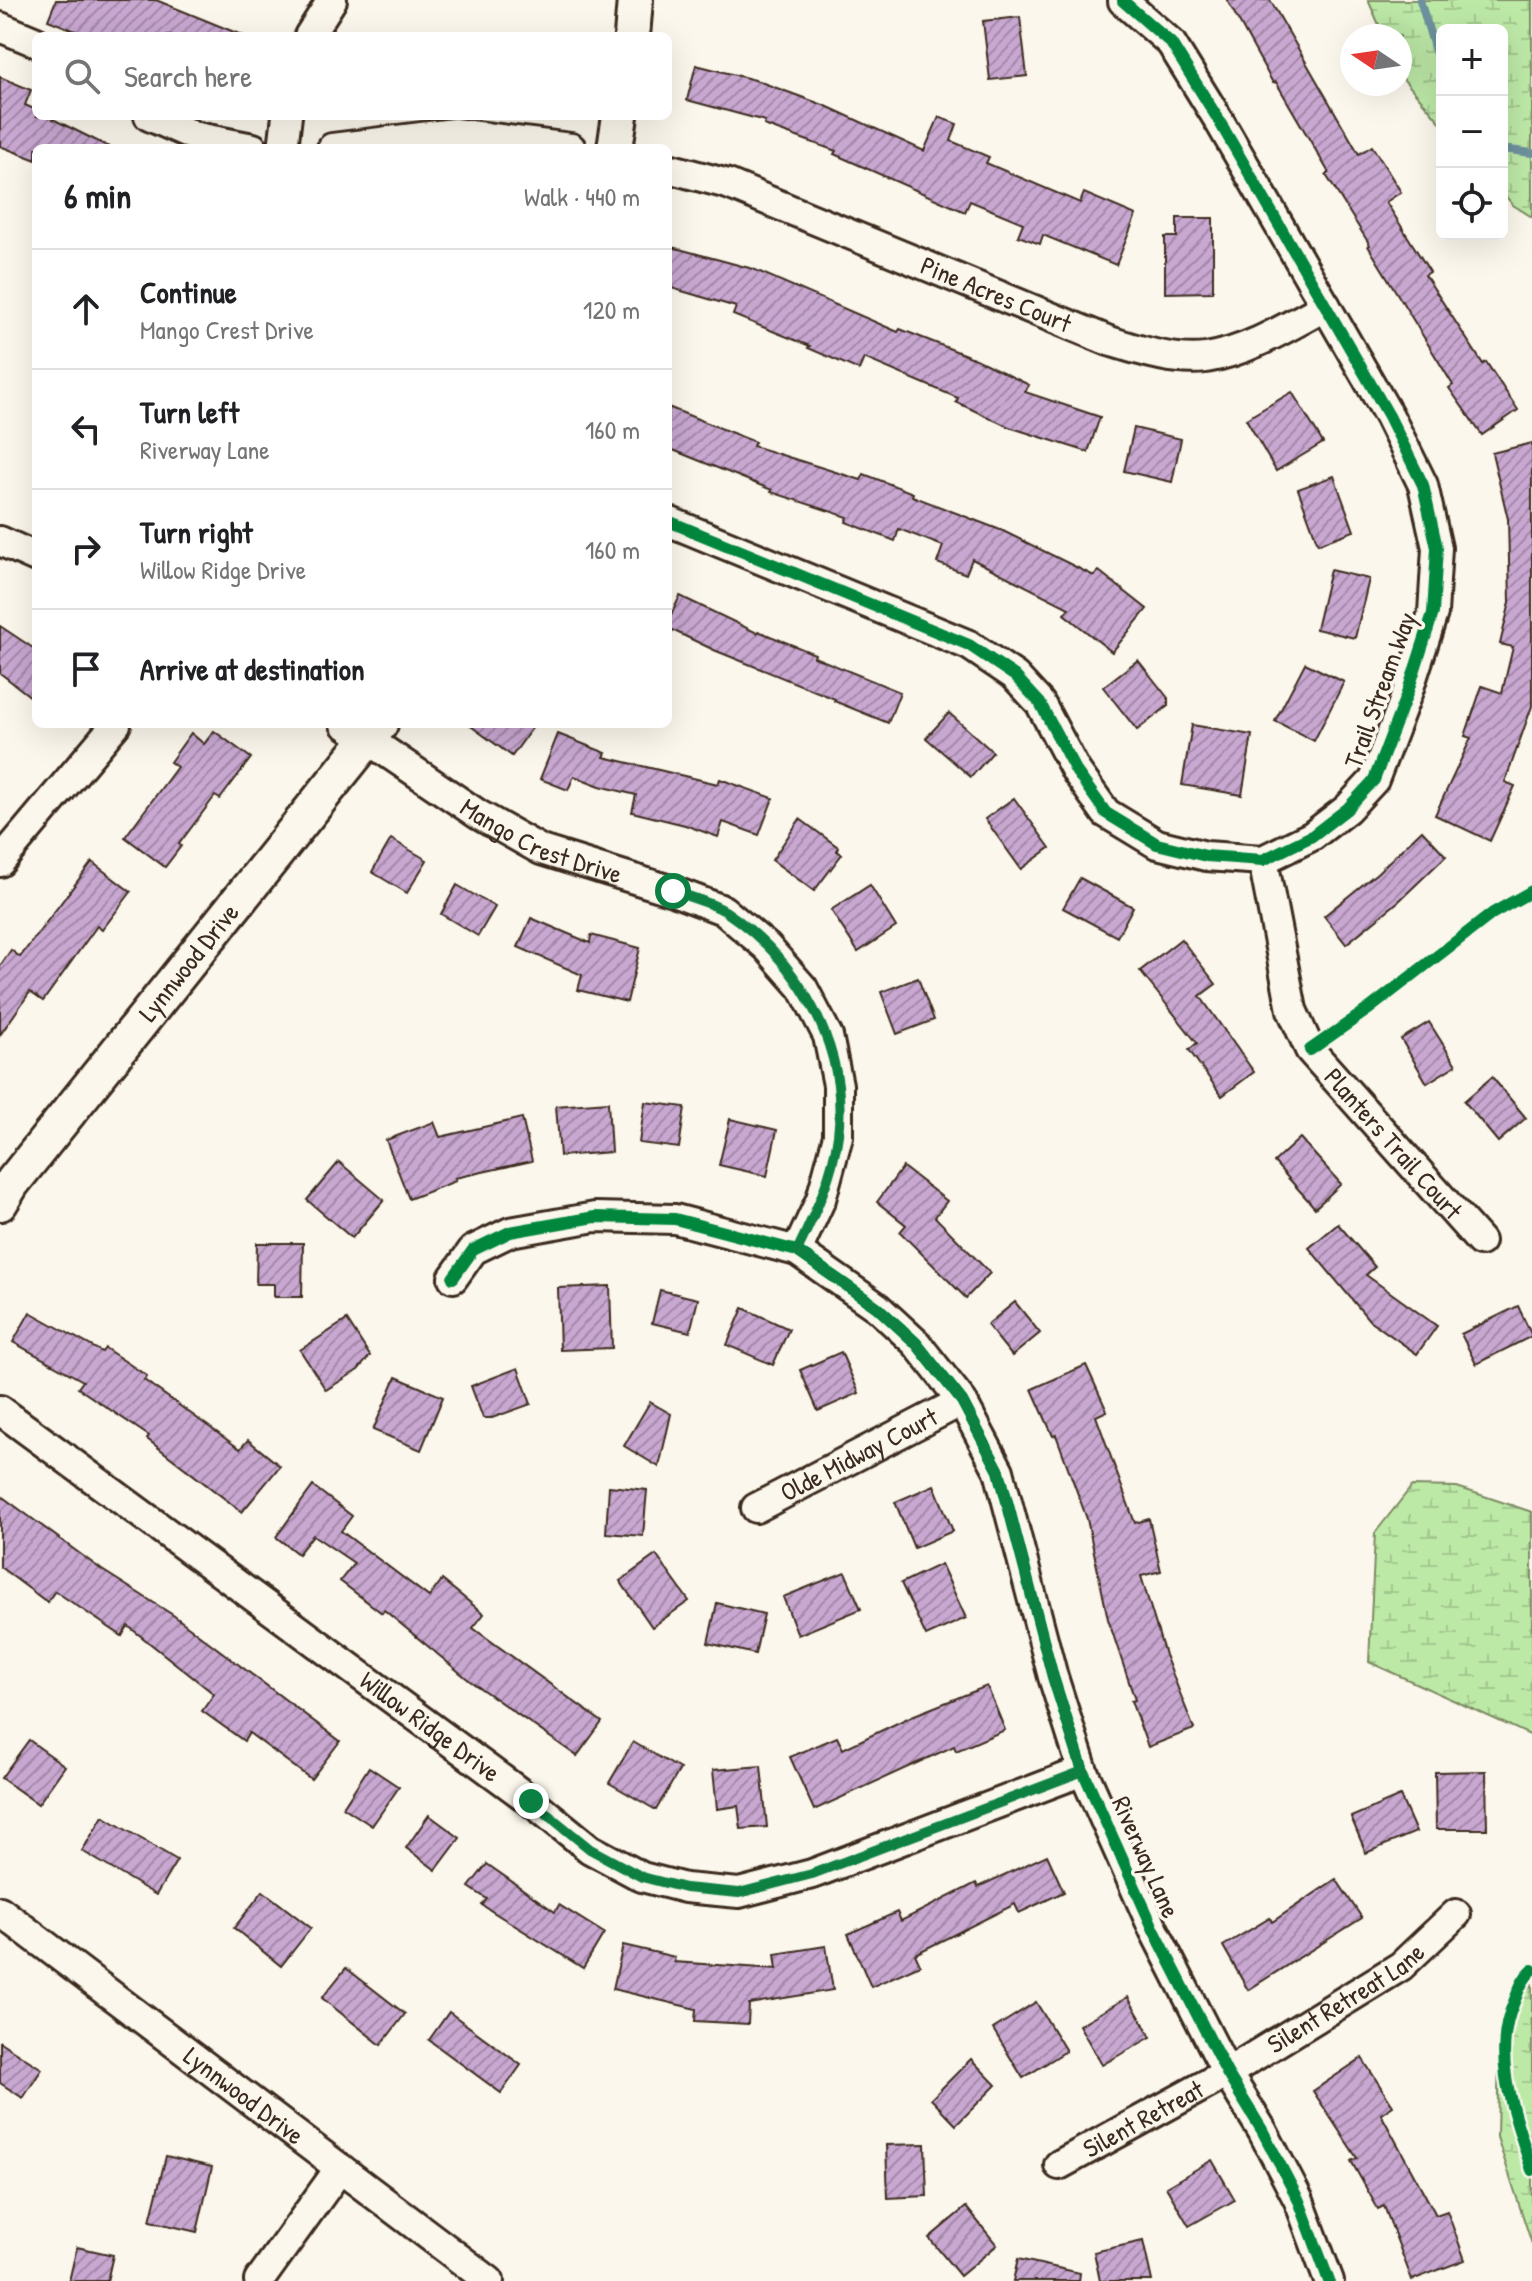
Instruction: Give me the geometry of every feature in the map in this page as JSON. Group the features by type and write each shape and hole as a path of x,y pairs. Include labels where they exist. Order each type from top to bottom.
{"street":[{"path":"312,32 332,0"},
{"path":"632,32 635,0"},
{"name":"Trail Stream Way","path":"1123,1 1171,43 1326,306 1389,416 1423,485 1437,548 1433,613 1408,691 1374,780 1347,809 1312,836 1263,860"},
{"path":"0,27 32,40"},
{"path":"158,120 197,137 233,144"},
{"path":"284,144 286,120"},
{"path":"616,144 619,120"},
{"path":"365,144 454,133 540,144"},
{"name":"Pine Acres Court","path":"672,169 728,184 1109,341 1153,354 1205,358 1255,343 1326,306"},
{"path":"672,523 969,645 1015,676 1040,703 1076,771 1106,813 1157,844 1206,856 1263,860"},
{"path":"0,541 32,555"},
{"path":"0,862 113,728"},
{"name":"Lynnwood Drive","path":"0,1203 12,1183 365,729"},
{"name":"Mango Crest Drive","path":"365,729 479,815 541,850 723,910 767,947 803,988 828,1036 838,1085 838,1136 821,1199 797,1251"},
{"name":"Planters Trail Court","path":"1263,860 1292,1010 1310,1050 1480,1241"},
{"name":"Riverway Lane","path":"453,1278 473,1250 510,1232 595,1217 675,1219 797,1251 887,1316 916,1343 962,1401 999,1471 1053,1677 1083,1771 1154,1930 1227,2073 1262,2130 1299,2201 1329,2281"},
{"name":"Olde Midway Court","path":"756,1508 962,1401"},
{"name":"Willow Ridge Drive","path":"0,1410 519,1792 590,1849 642,1877 685,1888 739,1893 812,1874 1083,1771"},
{"name":"Lynnwood Drive","path":"0,1911 489,2281"},
{"name":"Silent Retreat Lane","path":"1227,2073 1401,1966 1456,1914"},
{"name":"Silent Retreat","path":"1059,2165 1227,2073"},
{"path":"259,2281 340,2168"}],"green space":[{"path":"1368,0 1532,0 1532,217 1508,199 1508,24 1436,24 1436,117 1412,89 1412,24 1379,24"},
{"path":"1412,1486 1457,1487 1532,1512 1532,1736 1369,1662 1375,1533"},
{"path":"1532,1985 1532,2244 1497,2137 1499,2047 1521,1995"}],"building":[{"path":"56,0 156,0 234,32 78,32 48,20"},
{"path":"1227,0 1270,0 1359,154 1372,146 1401,192 1386,202 1430,272 1425,275 1483,364 1486,362 1518,410 1482,435 1449,388 1453,385 1326,175 1329,173 1276,82 1273,83"},
{"path":"1020,17 1027,76 990,80 983,21"},
{"path":"696,65 755,80 826,106 924,151 939,117 957,124 951,141 989,157 986,163 1080,203 1084,193 1136,215 1116,265 1043,235 1040,244 1018,236 1023,223 970,201 965,212 834,154 836,151 764,125 765,121 687,100"},
{"path":"0,77 31,90 25,105 32,108 32,120 55,120 103,144 32,144 32,158 0,146"},
{"path":"1177,218 1213,218 1213,292 1165,293 1165,237 1177,237"},
{"path":"672,247 753,269 898,332 900,329 976,359 1029,385 1025,392 1100,417 1088,452 1009,427 956,402 958,398 864,358 859,370 733,315 736,307 672,288"},
{"path":"1292,392 1323,443 1276,471 1246,419"},
{"path":"672,409 755,442 753,446 861,480 864,474 1003,531 1094,576 1099,571 1147,609 1112,652 1064,614 1069,608 972,559 966,574 937,563 943,546 899,529 895,541 846,522 848,517 672,450"},
{"path":"1134,428 1181,439 1172,482 1124,471"},
{"path":"1532,443 1532,706 1505,782 1515,786 1490,841 1435,815 1471,738 1465,736 1482,686 1502,693 1513,647 1500,644 1510,602 1508,519 1492,453"},
{"path":"1334,476 1354,531 1318,544 1298,489"},
{"path":"1330,570 1369,579 1355,638 1316,629"},
{"path":"680,596 757,633 815,654 814,657 900,692 888,723 672,630 672,613"},
{"path":"0,626 32,647 32,698 0,673"},
{"path":"1138,660 1168,698 1168,706 1137,730 1103,687"},
{"path":"1305,663 1344,682 1314,741 1275,721"},
{"path":"949,713 993,752 971,777 926,738"},
{"path":"1192,725 1252,735 1242,795 1182,785"},
{"path":"474,728 532,728 512,756"},
{"path":"214,731 251,758 220,799 215,796 165,867 125,837 177,767 170,762 191,733 204,744"},
{"path":"558,734 606,753 604,757 718,784 720,779 773,798 759,835 723,822 718,837 632,812 636,795 574,776 568,790 540,779"},
{"path":"1014,798 1050,848 1021,869 985,819"},
{"path":"800,819 838,847 837,851 842,854 814,891 772,860"},
{"path":"1422,830 1446,856 1399,901 1346,944 1324,916 1377,873"},
{"path":"391,839 427,860 407,893 372,872"},
{"path":"92,862 131,892 102,930 97,926 43,1001 30,992 0,1035 0,966 11,950 20,957"},
{"path":"1080,878 1133,907 1117,937 1063,908"},
{"path":"457,885 495,907 478,936 441,914"},
{"path":"870,885 896,927 858,952 831,910"},
{"path":"531,918 590,943 591,935 640,948 627,1002 578,990 582,975 518,947"},
{"path":"1181,939 1216,984 1200,996 1254,1072 1222,1096 1189,1050 1197,1043 1140,971"},
{"path":"918,978 934,1020 897,1034 881,992"},
{"path":"1429,1022 1456,1065 1427,1083 1401,1039"},
{"path":"1492,1077 1526,1118 1498,1142 1464,1101"},
{"path":"608,1102 611,1152 560,1156 556,1106"},
{"path":"645,1102 685,1107 679,1148 639,1143"},
{"path":"522,1118 532,1161 455,1178 456,1181 409,1199 386,1140 434,1122 440,1137"},
{"path":"730,1119 777,1130 767,1176 719,1165"},
{"path":"1300,1138 1341,1184 1315,1208 1274,1162"},
{"path":"339,1162 384,1200 352,1238 307,1200"},
{"path":"903,1167 947,1201 935,1217 990,1273 966,1298 900,1232 906,1225 877,1202"},
{"path":"1338,1224 1375,1267 1366,1275 1437,1326 1417,1354 1369,1320 1309,1248"},
{"path":"257,1243 303,1243 302,1297 274,1297 274,1284 256,1284"},
{"path":"610,1286 612,1348 560,1350 558,1288"},
{"path":"660,1290 698,1299 690,1332 652,1323"},
{"path":"1015,1302 1040,1333 1012,1356 987,1325"},
{"path":"1518,1306 1532,1336 1476,1364 1461,1334"},
{"path":"743,1308 789,1329 773,1365 727,1345"},
{"path":"30,1312 102,1352 105,1348 147,1376 144,1380 240,1449 248,1440 280,1466 242,1512 147,1439 149,1436 78,1388 83,1381 13,1342"},
{"path":"347,1320 370,1356 358,1370 326,1390 300,1350"},
{"path":"841,1352 859,1393 818,1411 800,1370"},
{"path":"1086,1365 1107,1411 1096,1416 1135,1523 1149,1519 1161,1571 1141,1576 1165,1655 1194,1729 1148,1747 1131,1701 1135,1700 1108,1619 1087,1519 1056,1435 1053,1436 1032,1389"},
{"path":"518,1368 531,1404 492,1418 483,1418 471,1386"},
{"path":"396,1377 443,1397 421,1450 373,1430"},
{"path":"650,1402 671,1414 659,1467 624,1446"},
{"path":"934,1485 953,1531 914,1548 895,1502"},
{"path":"313,1486 352,1516 341,1531 429,1597 442,1580 484,1614 473,1628 602,1722 577,1756 470,1681 384,1610 382,1613 340,1581 354,1563 313,1535 298,1554 276,1537"},
{"path":"609,1486 647,1490 643,1536 606,1533"},
{"path":"0,1495 102,1570 173,1615 340,1741 311,1779 249,1733 244,1741 202,1711 214,1694 128,1626 122,1636 55,1591 47,1602 0,1567"},
{"path":"656,1555 689,1601 652,1627 620,1581"},
{"path":"941,1564 966,1618 926,1636 901,1583"},
{"path":"845,1572 861,1609 798,1635 783,1597"},
{"path":"717,1603 764,1614 755,1654 708,1643"},
{"path":"987,1686 1005,1730 956,1751 954,1746 814,1810 790,1757 837,1737 843,1749 912,1716"},
{"path":"29,1740 65,1766 38,1804 1,1778"},
{"path":"633,1742 680,1769 656,1810 609,1783"},
{"path":"761,1766 767,1827 741,1829 738,1806 717,1809 713,1770"},
{"path":"369,1767 399,1787 372,1826 343,1807"},
{"path":"1486,1771 1487,1829 1436,1829 1435,1772"},
{"path":"1400,1796 1416,1832 1366,1853 1351,1817"},
{"path":"429,1815 460,1838 436,1870 406,1848"},
{"path":"103,1816 177,1860 156,1895 82,1851"},
{"path":"1047,1855 1064,1892 1019,1913 1015,1904 915,1954 920,1965 871,1987 848,1934 897,1912 901,1921 976,1883 978,1887"},
{"path":"487,1864 555,1912 559,1905 604,1933 583,1968 482,1905 487,1899 469,1887"},
{"path":"1336,1879 1362,1918 1248,1990 1223,1946 1270,1918 1272,1922"},
{"path":"263,1891 311,1928 281,1966 234,1928"},
{"path":"623,1945 675,1957 674,1962 777,1969 775,1954 826,1946 833,1990 749,2004 748,2024 695,2021 696,2009 613,1989"},
{"path":"346,1968 405,2014 381,2045 322,1998"},
{"path":"1128,1997 1151,2037 1102,2065 1079,2025"},
{"path":"1036,2002 1066,2051 1023,2078 993,2029"},
{"path":"449,2012 521,2065 501,2093 429,2040"},
{"path":"0,2042 42,2069 23,2098 0,2083"},
{"path":"1362,2058 1393,2106 1381,2114 1436,2215 1447,2211 1465,2260 1412,2280 1384,2206 1378,2209 1351,2161 1357,2158 1313,2091"},
{"path":"971,2059 996,2085 956,2125 931,2099"},
{"path":"925,2144 927,2196 888,2198 886,2145"},
{"path":"166,2156 212,2167 197,2232 150,2221"},
{"path":"1212,2160 1235,2200 1189,2226 1166,2187"},
{"path":"966,2207 997,2245 960,2276 929,2238"},
{"path":"1143,2241 1152,2281 1100,2281 1094,2252"},
{"path":"77,2247 113,2255 107,2281 69,2281"},
{"path":"1018,2259 1080,2273 1079,2281 1013,2281"}],"waterway":[{"path":"1420,0 1436,54"},
{"path":"1508,150 1532,153"}],"cycle path":[{"path":"672,523 969,645 1015,676 1040,703 1076,771 1106,813 1157,844 1206,856 1263,860 1312,836 1347,809 1374,780 1408,691 1433,613 1437,548 1423,485 1389,416 1171,43 1123,1"},
{"path":"1310,1050 1493,913 1532,891"},
{"path":"453,1278 473,1250 510,1232 595,1217 675,1219 797,1251 877,1307 916,1343 962,1401 999,1471 1053,1677 1083,1771 1154,1930 1227,2073 1262,2130 1299,2201 1329,2281"},
{"path":"1532,1970 1523,1981 1514,2002 1504,2044 1508,2086 1532,2170"}],"route":[{"path":"531,1801 590,1849 642,1877 685,1888 739,1893 812,1874 1083,1771 1053,1677 999,1471 962,1401 916,1343 877,1307 797,1251 821,1199 838,1136 838,1085 828,1036 803,988 767,947 723,910 673,891"}]}
